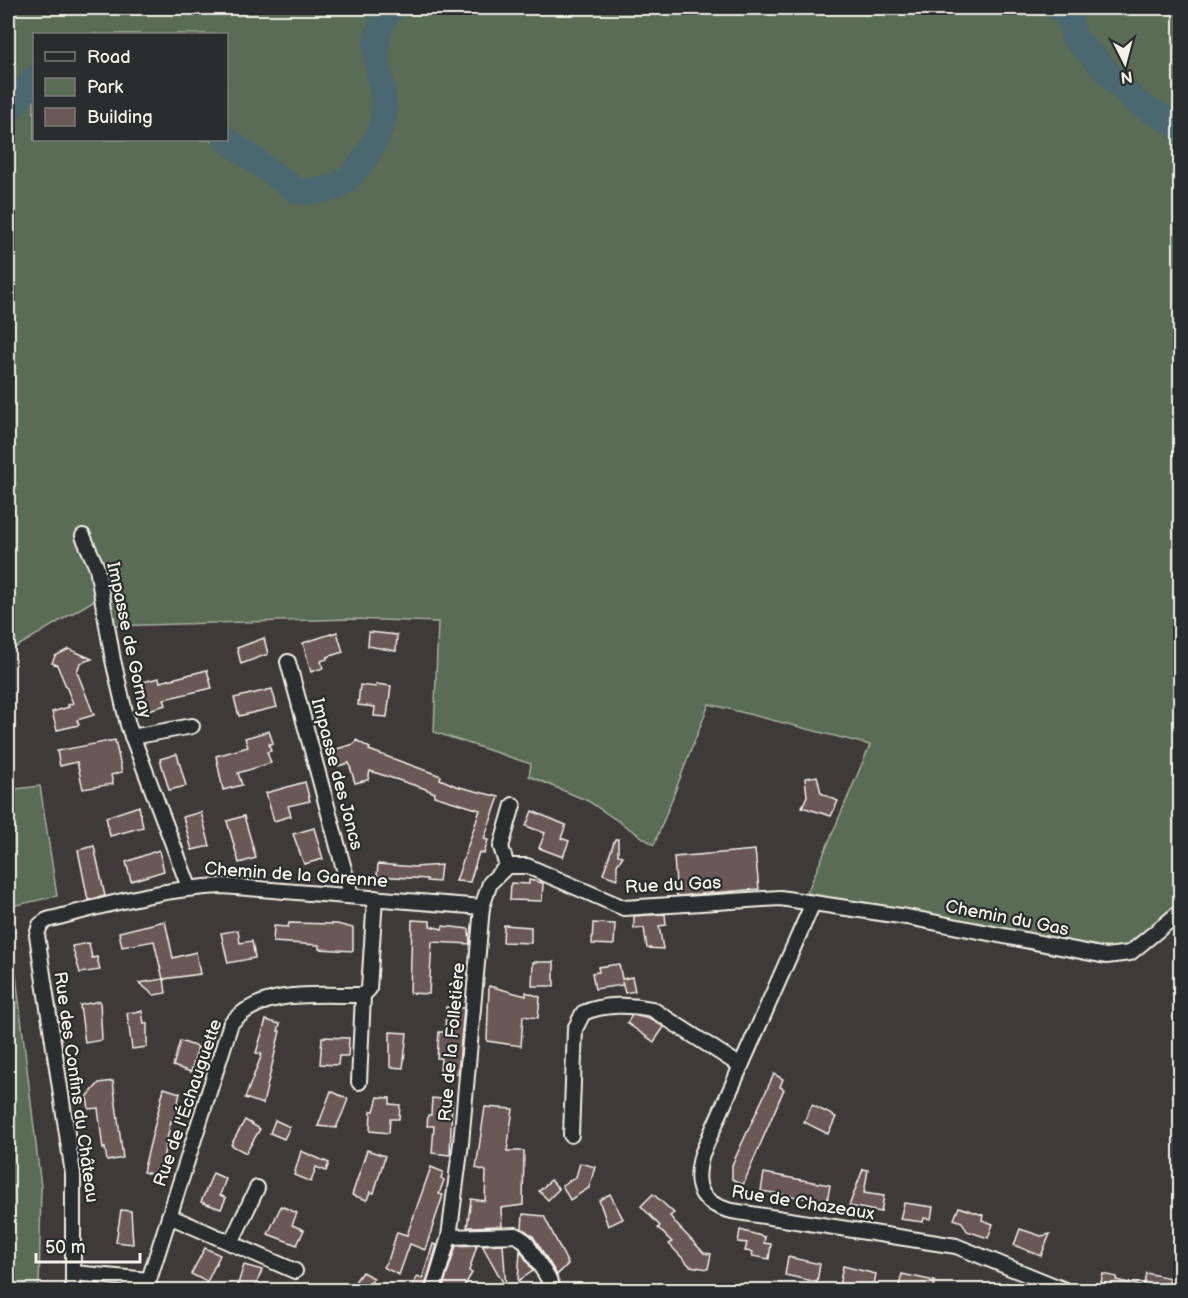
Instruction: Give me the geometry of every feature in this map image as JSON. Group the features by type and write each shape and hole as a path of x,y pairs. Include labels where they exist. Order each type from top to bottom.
{"street":[{"name":"Impasse de Gornay","path":"83,536 98,568 113,660 132,738 189,887"},
{"name":"Impasse des Joncs","path":"288,662 351,896"},
{"path":"132,738 192,726"},
{"path":"507,866 501,847 513,805"},
{"name":"Rue du Gas","path":"507,866 527,866 624,908 780,898 813,903"},
{"name":"Rue de la Folletière","path":"433,1290 449,1237 461,1143 482,907 490,883 507,866"},
{"name":"Chemin de la Garenne","path":"40,925 48,920 124,899 189,887 223,886 482,907"},
{"path":"359,1082 363,995 369,988 375,898"},
{"name":"Chemin du Gas","path":"813,903 907,917 1106,956 1130,953 1180,912"},
{"name":"Rue de Chazeaux","path":"813,903 698,1167 699,1188 709,1202 732,1211 956,1246 1065,1290"},
{"name":"Rue des Confins du Château","path":"40,925 37,935 72,1174 73,1290"},
{"name":"Rue de l'Échauguette","path":"74,1273 148,1285 231,1023 240,1013 262,1001 282,997 363,995"},
{"path":"571,1135 575,1029 583,1013 597,1007 640,1006 652,1009 741,1066"},
{"path":"231,1243 256,1188"},
{"path":"169,1216 295,1271"},
{"path":"449,1237 516,1235 525,1241 551,1283 545,1290"}],"green space":[{"path":"8,8 1180,8 1180,901 1128,946 1105,952 807,893 870,745 709,704 654,845 588,801 529,776 531,764 434,732 438,622 352,619 113,626 108,592 8,652"},
{"path":"40,786 57,896 12,906 15,967 41,1187 39,1290 8,1290 8,790"}],"building":[{"path":"337,632 343,652 327,657 321,661 323,668 311,672 303,643"},
{"path":"369,632 397,635 396,651 368,646"},
{"path":"264,638 268,654 241,664 237,648"},
{"path":"69,649 92,659 80,663 77,672 94,715 77,720 79,725 57,730 52,712 69,707 68,705 73,703 57,665 52,663 55,656"},
{"path":"207,670 212,688 164,699 166,705 148,710 139,683 159,678 160,682"},
{"path":"376,684 391,686 387,717 374,716 375,707 358,705 360,685 376,687"},
{"path":"272,689 277,707 239,716 234,698"},
{"path":"269,731 273,743 269,744 271,751 267,752 271,763 238,773 242,785 223,790 216,756 248,747 245,738"},
{"path":"115,740 122,772 111,775 113,784 83,789 77,762 60,766 57,751"},
{"path":"356,740 370,748 369,750 441,776 440,779 456,786 499,797 484,839 488,840 484,854 479,852 470,882 456,881 480,810 434,796 435,793 423,788 370,771 368,780 355,783 349,763 338,766 333,750 354,744"},
{"path":"177,754 186,786 169,790 160,759"},
{"path":"817,776 821,793 838,801 831,816 802,807 807,796 805,778"},
{"path":"305,782 310,801 288,806 291,816 274,821 266,793"},
{"path":"139,806 143,827 110,836 106,817"},
{"path":"532,811 566,825 561,838 569,841 563,857 539,848 545,833 526,826"},
{"path":"201,812 210,846 192,850 183,817"},
{"path":"244,816 256,858 239,863 227,821"},
{"path":"314,828 323,859 304,864 293,834"},
{"path":"615,839 618,839 618,855 623,856 617,865 617,879 603,874"},
{"path":"94,846 105,896 88,900 78,850"},
{"path":"159,850 164,871 131,881 126,862"},
{"path":"755,850 759,889 677,896 674,857"},
{"path":"378,864 415,867 441,865 439,882 427,881 427,879 377,876"},
{"path":"529,880 543,883 542,901 510,900 511,883 529,884"},
{"path":"665,914 666,925 659,926 663,949 647,948 644,928 634,929 634,916"},
{"path":"412,920 430,921 430,926 442,929 443,926 469,929 470,944 432,942 429,994 410,993"},
{"path":"165,921 173,958 196,952 200,974 164,979 166,993 154,995 139,983 163,979 154,941 122,947 119,932"},
{"path":"289,923 337,924 353,928 353,951 319,949 319,945 273,942 274,926 288,927"},
{"path":"593,923 615,924 614,945 592,944"},
{"path":"504,925 531,927 531,943 503,942"},
{"path":"238,930 240,943 252,941 255,958 228,963 221,933"},
{"path":"89,943 92,958 97,957 100,970 80,973 72,946"},
{"path":"533,962 554,962 554,986 532,986"},
{"path":"619,964 622,979 632,977 635,991 625,993 623,985 595,989 592,973 599,972 598,967"},
{"path":"489,986 526,996 526,992 540,997 538,1018 523,1016 521,1046 487,1041"},
{"path":"100,1001 102,1040 85,1043 80,1005"},
{"path":"446,1007 464,1008 458,1074 440,1071 441,1058 437,1058 439,1032 445,1032"},
{"path":"142,1011 144,1024 147,1023 147,1047 132,1049 127,1013"},
{"path":"632,1015 651,1019 664,1027 654,1042 627,1023"},
{"path":"266,1020 280,1024 278,1031 280,1031 263,1104 245,1098 262,1054 256,1053"},
{"path":"390,1032 407,1033 403,1068 390,1067"},
{"path":"322,1037 349,1038 348,1056 339,1056 338,1065 320,1064"},
{"path":"180,1041 198,1047 191,1072 173,1066"},
{"path":"774,1074 783,1079 780,1087 784,1089 743,1185 732,1179 732,1165"},
{"path":"113,1081 123,1158 107,1161 105,1148 103,1149 98,1108 89,1109 87,1097 99,1083"},
{"path":"164,1088 180,1093 177,1106 180,1107 175,1122 171,1121 159,1176 143,1172"},
{"path":"331,1091 348,1099 336,1128 318,1126"},
{"path":"378,1097 390,1098 390,1104 400,1105 399,1119 390,1119 389,1133 370,1131 371,1111 374,1111"},
{"path":"432,1098 452,1100 450,1155 432,1153 434,1126 427,1126 428,1115 431,1115"},
{"path":"812,1105 836,1117 828,1134 804,1122"},
{"path":"485,1107 513,1109 507,1151 524,1151 523,1205 501,1208 502,1226 467,1227 471,1199 485,1201 486,1171 476,1168"},
{"path":"245,1120 260,1129 246,1153 231,1145"},
{"path":"275,1120 290,1127 284,1139 270,1133"},
{"path":"367,1150 385,1156 374,1193 370,1192 367,1200 352,1195"},
{"path":"301,1151 329,1163 326,1171 316,1167 311,1182 294,1175"},
{"path":"580,1163 595,1167 589,1188 570,1200 562,1185 576,1177"},
{"path":"431,1167 443,1172 441,1178 444,1180 439,1194 443,1195 425,1250 410,1244 399,1275 383,1267 389,1258 397,1232 407,1235"},
{"path":"863,1169 868,1170 864,1193 884,1196 881,1212 849,1206"},
{"path":"213,1173 226,1179 220,1195 226,1198 221,1209 201,1202"},
{"path":"764,1173 830,1185 827,1202 761,1191"},
{"path":"551,1180 559,1189 548,1200 539,1191"},
{"path":"610,1194 623,1219 608,1226 599,1200"},
{"path":"653,1194 674,1213 670,1216 704,1253 711,1254 708,1269 690,1266 669,1244 672,1242 641,1206"},
{"path":"904,1203 933,1207 931,1219 924,1218 923,1222 900,1219"},
{"path":"281,1206 297,1213 292,1225 304,1230 297,1245 268,1234"},
{"path":"959,1207 983,1215 982,1220 993,1224 988,1238 967,1231 962,1222 954,1219"},
{"path":"121,1210 131,1211 133,1244 116,1242"},
{"path":"523,1214 544,1216 568,1264 557,1275 533,1236 522,1228"},
{"path":"1020,1229 1041,1236 1050,1234 1041,1256 1014,1245"},
{"path":"740,1230 765,1237 764,1243 771,1244 769,1259 752,1256 753,1252 745,1251 747,1243 738,1242"},
{"path":"433,1244 437,1245 424,1290 410,1290 418,1276 422,1279"},
{"path":"503,1244 506,1288 482,1245"},
{"path":"477,1245 469,1271 472,1273 462,1290 442,1290 456,1246"},
{"path":"205,1248 220,1255 207,1282 191,1274"},
{"path":"520,1250 533,1271 518,1281"},
{"path":"788,1257 820,1264 817,1282 785,1275"},
{"path":"244,1265 262,1270 254,1290 236,1290"},
{"path":"843,1266 876,1274 873,1290 839,1286"},
{"path":"362,1272 374,1278 365,1290 349,1290"},
{"path":"1146,1273 1170,1278 1167,1290 1143,1290"},
{"path":"902,1274 935,1281 933,1290 898,1290"},
{"path":"1103,1274 1117,1277 1116,1280 1141,1286 1140,1290 1099,1290"}],"waterway":[{"path":"228,140 298,192 330,188 346,180 368,153 383,121 383,97 376,47 378,34 392,8"},
{"path":"1059,8 1069,16 1074,37 1136,102 1180,127"},
{"path":"8,112 33,80"}]}
